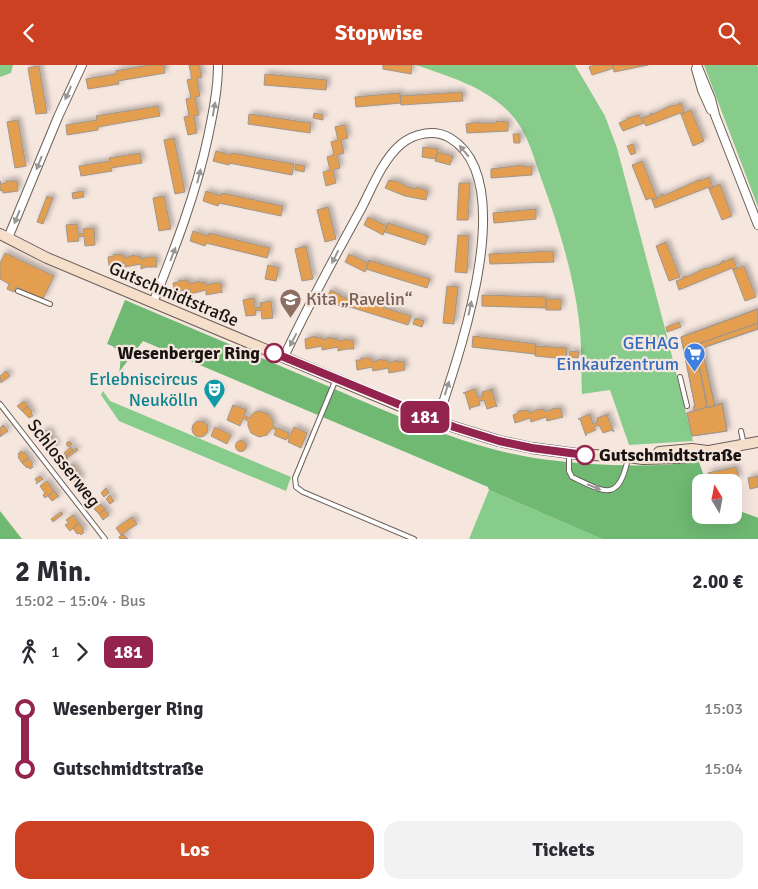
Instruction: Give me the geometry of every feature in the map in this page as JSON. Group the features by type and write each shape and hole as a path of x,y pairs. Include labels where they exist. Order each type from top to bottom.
{"street":[{"path":"4,236 82,65"},
{"path":"153,303 198,182 214,105 218,65"},
{"path":"697,65 702,90 715,115 758,225"},
{"path":"284,357 350,229 390,157 401,145 417,135 434,133 446,136 463,149 473,164 481,187 482,218 479,261 467,324 437,421"},
{"name":"Gutschmidtstraße","path":"4,236 47,258 437,421 499,441 569,453 643,459 698,456 709,451 758,442"}],"lane":[{"path":"18,291 50,305"},
{"path":"680,377 687,406"},
{"path":"336,379 295,479 295,486 303,492 414,539"},
{"name":"Schlosserweg","path":"0,404 106,539"},
{"path":"741,431 744,445"},
{"path":"569,453 572,477 604,491 610,491 619,484 628,457"}],"green space":[{"path":"0,65 13,65 11,73 0,77"},
{"path":"416,65 575,65 605,116 617,148 693,441 629,445 610,390 582,394 580,330 573,284 553,213 524,133 514,117 487,94 452,78"},
{"path":"704,65 757,65 758,207"},
{"path":"125,300 402,418 458,439 486,447 541,459 580,463 640,466 699,462 703,474 692,474 692,524 742,524 742,512 758,518 758,539 602,539 489,490 488,487 143,341 119,372 118,351 107,344"},
{"path":"103,391 110,401 291,477 286,491 119,421 101,395"},
{"path":"489,490 602,539 469,539"},
{"path":"0,511 22,539 0,539"}],"building":[{"path":"149,65 164,65 165,73 118,81 119,84 88,89 86,79 116,74 116,71"},
{"path":"189,65 199,65 202,77 197,78 200,96 195,97 199,115 194,116 197,133 188,135 184,117 189,116 186,99 191,98 187,80 192,79"},
{"path":"383,65 412,65 411,74 383,69"},
{"path":"594,65 613,65 614,68 592,75 589,67"},
{"path":"613,65 648,65 614,72"},
{"path":"39,66 47,113 36,114 28,68"},
{"path":"265,74 327,80 326,90 264,85"},
{"path":"462,92 463,101 401,105 400,96"},
{"path":"400,93 401,103 356,107 355,97"},
{"path":"681,103 685,113 680,113 646,126 642,118 651,115 650,113 653,114"},
{"path":"158,106 160,116 98,127 98,130 67,135 66,125 97,120 96,116"},
{"path":"691,110 704,141 693,146 681,114"},
{"path":"314,113 323,115 323,120 313,118"},
{"path":"249,114 311,123 310,133 248,124"},
{"path":"639,115 644,123 623,131 619,123 627,118"},
{"path":"18,120 26,166 15,168 7,122"},
{"path":"496,121 508,122 508,131 467,133 466,124 478,122 496,123"},
{"path":"345,125 348,138 341,140 344,153 337,155 340,168 333,170 336,183 326,186 323,172 330,170 327,157 334,155 331,142 338,140 335,127"},
{"path":"513,134 520,134 520,143 514,143"},
{"path":"174,138 185,192 175,194 164,140"},
{"path":"633,144 636,153 631,155 627,146"},
{"path":"423,147 438,149 436,159 422,157"},
{"path":"216,151 294,164 292,175 213,161"},
{"path":"438,152 453,156 450,165 435,161"},
{"path":"140,153 142,163 111,168 112,171 81,176 79,166 110,161 109,158"},
{"path":"642,161 657,198 652,200 651,198 646,200 632,165"},
{"path":"296,164 305,166 304,172 295,170"},
{"path":"523,165 523,167 532,166 532,175 491,178 491,169"},
{"path":"709,177 713,187 655,208 652,200 660,197 660,195 663,194 663,196"},
{"path":"389,180 399,182 408,187 416,189 417,187 428,191 426,200 405,196 385,188"},
{"path":"0,181 1,184 6,183 6,181 17,181 18,191 3,193 2,190 0,191"},
{"path":"459,183 470,183 468,220 457,220"},
{"path":"720,184 732,216 722,220 709,189"},
{"path":"83,191 84,197 73,199 72,193"},
{"path":"206,191 221,196 222,193 283,206 281,216 219,203 218,206 203,201"},
{"path":"47,196 53,198 43,224 37,222"},
{"path":"164,196 171,229 159,231 153,198"},
{"path":"328,207 336,239 325,242 317,210"},
{"path":"536,209 536,219 494,223 493,213"},
{"path":"368,217 387,226 383,235 364,225"},
{"path":"388,223 428,236 425,245 385,232"},
{"path":"77,224 78,234 84,233 83,229 94,228 95,245 85,246 84,236 78,237 79,241 68,242 66,225"},
{"path":"193,231 208,236 209,233 270,248 267,258 206,243 205,246 190,241"},
{"path":"458,235 469,236 467,273 455,272"},
{"path":"666,242 680,277 669,281 656,246"},
{"path":"306,246 313,279 302,281 295,249"},
{"path":"553,251 554,262 490,264 489,254"},
{"path":"5,253 54,276 43,299 16,287 14,292 7,289 9,284 0,279 0,263"},
{"path":"114,254 124,255 125,258 134,255 140,256 141,259 156,257 157,267 141,269 141,264 125,267 125,263 109,266 108,257 114,256"},
{"path":"349,254 368,263 365,272 345,262"},
{"path":"733,258 737,268 733,270 732,268 679,290 676,281 705,268 722,263 724,260 724,262"},
{"path":"369,260 430,279 427,288 366,269"},
{"name":"Kita „Ravelin“","path":"268,265 279,268 276,281 265,279"},
{"path":"744,266 756,297 745,301 733,270"},
{"path":"179,280 189,281 190,284 199,281 200,283 205,282 206,285 221,283 222,292 206,295 206,290 190,294 190,289 175,292 173,283 179,282"},
{"path":"447,286 458,287 454,324 443,323"},
{"path":"331,290 349,300 346,309 326,299"},
{"path":"482,295 546,297 546,308 482,306"},
{"path":"350,297 411,316 408,325 347,306"},
{"path":"254,298 255,308 261,307 260,303 271,301 273,318 262,319 261,310 255,311 256,315 246,316 243,300"},
{"path":"546,299 561,299 561,310 546,310"},
{"name":"GEHAG Einkaufzentrum","path":"758,309 758,329 702,348 715,406 722,403 727,431 692,436 687,413 694,411 695,406 681,337"},
{"path":"758,309 758,323 695,345 707,403 706,407 694,411 695,406 681,337"},
{"path":"415,318 424,321 422,327 413,324"},
{"path":"679,322 681,327 667,332 666,327"},
{"path":"758,323 758,329 702,348 715,406 707,408 695,345"},
{"path":"316,336 316,338 321,337 322,340 331,337 332,339 337,338 338,341 353,340 354,349 338,351 338,347 322,350 322,346 306,349 305,339"},
{"path":"473,336 536,344 535,354 472,347"},
{"path":"536,346 567,348 566,359 535,356"},
{"path":"570,351 579,352 578,358 569,357"},
{"path":"361,358 371,358 372,362 382,359 388,360 388,363 398,360 398,362 404,361 405,370 389,373 388,368 373,371 372,367 357,370 356,360 361,360"},
{"path":"6,371 10,376 1,383 0,376"},
{"path":"213,386 217,386 220,391 219,395 213,396 210,393 210,389"},
{"path":"475,389 478,398 483,396 482,392 493,389 497,407 487,409 484,400 479,401 480,405 470,408 470,410 465,393 463,393"},
{"path":"24,401 28,406 22,411 17,406"},
{"path":"722,403 727,431 692,436 687,413"},
{"path":"233,405 247,410 244,415 249,418 259,411 268,414 273,421 273,426 289,433 288,435 290,436 294,427 307,433 301,448 288,442 289,439 287,438 286,440 274,435 276,430 272,428 267,435 259,437 251,433 248,421 243,418 240,426 227,420"},
{"path":"28,406 33,416 29,418 22,411"},
{"path":"560,408 563,417 547,421 546,417 531,422 530,418 515,423 513,415 518,413 518,411 528,410 529,413 544,409 545,412"},
{"path":"590,414 593,424 598,422 597,418 609,414 607,415 614,432 612,430 603,433 599,425 594,427 596,430 586,434 586,436 580,419 578,419"},
{"path":"200,421 208,429 200,437 192,429"},
{"path":"3,425 8,431 0,437 0,428"},
{"path":"215,427 231,435 227,444 211,436"},
{"path":"46,430 52,433 50,435 53,439 47,444 39,435"},
{"path":"53,439 57,445 51,450 47,444"},
{"path":"69,441 72,444 69,447 66,444"},
{"path":"239,441 243,441 246,446 245,450 239,451 236,448 236,444"},
{"path":"71,447 73,450 66,456 64,453"},
{"path":"76,448 78,450 67,458 66,456"},
{"path":"21,451 29,458 22,463 18,457"},
{"path":"66,456 68,459 64,463 61,459"},
{"path":"28,458 33,464 31,465 33,467 30,469 22,463"},
{"path":"71,464 74,465 78,473 71,478 65,469"},
{"path":"736,467 738,474 708,474"},
{"path":"78,473 82,478 76,483 71,478"},
{"path":"40,476 43,479 36,484 35,479"},
{"path":"758,476 758,487 750,489 748,478"},
{"path":"47,481 54,491 45,498 43,495 45,493 40,486"},
{"path":"106,488 109,493 104,497 101,493"},
{"path":"54,491 59,496 52,501 48,496"},
{"path":"110,495 114,501 110,504 106,499"},
{"path":"100,504 105,509 99,514 94,509"},
{"path":"105,509 109,515 103,520 99,514"},
{"path":"61,512 63,514 53,522 51,519"},
{"path":"73,515 79,523 70,531 65,525 69,523 66,520"},
{"path":"132,517 137,524 121,535 116,528"},
{"path":"79,523 84,529 81,535 77,534 73,528"},
{"path":"123,534 128,539 120,539 119,537"}],"bus line":[{"name":"181","path":"274,353 470,433 532,448 585,455"}],"place":[{"name":"Kita „Ravelin“","path":"290,318"},
{"name":"Wesenberger Ring","path":"274,353"},
{"name":"GEHAG Einkaufzentrum","path":"695,372"},
{"name":"Erlebniscircus Neukölln","path":"214,408"},
{"name":"Gutschmidtstraße","path":"585,455"}]}
